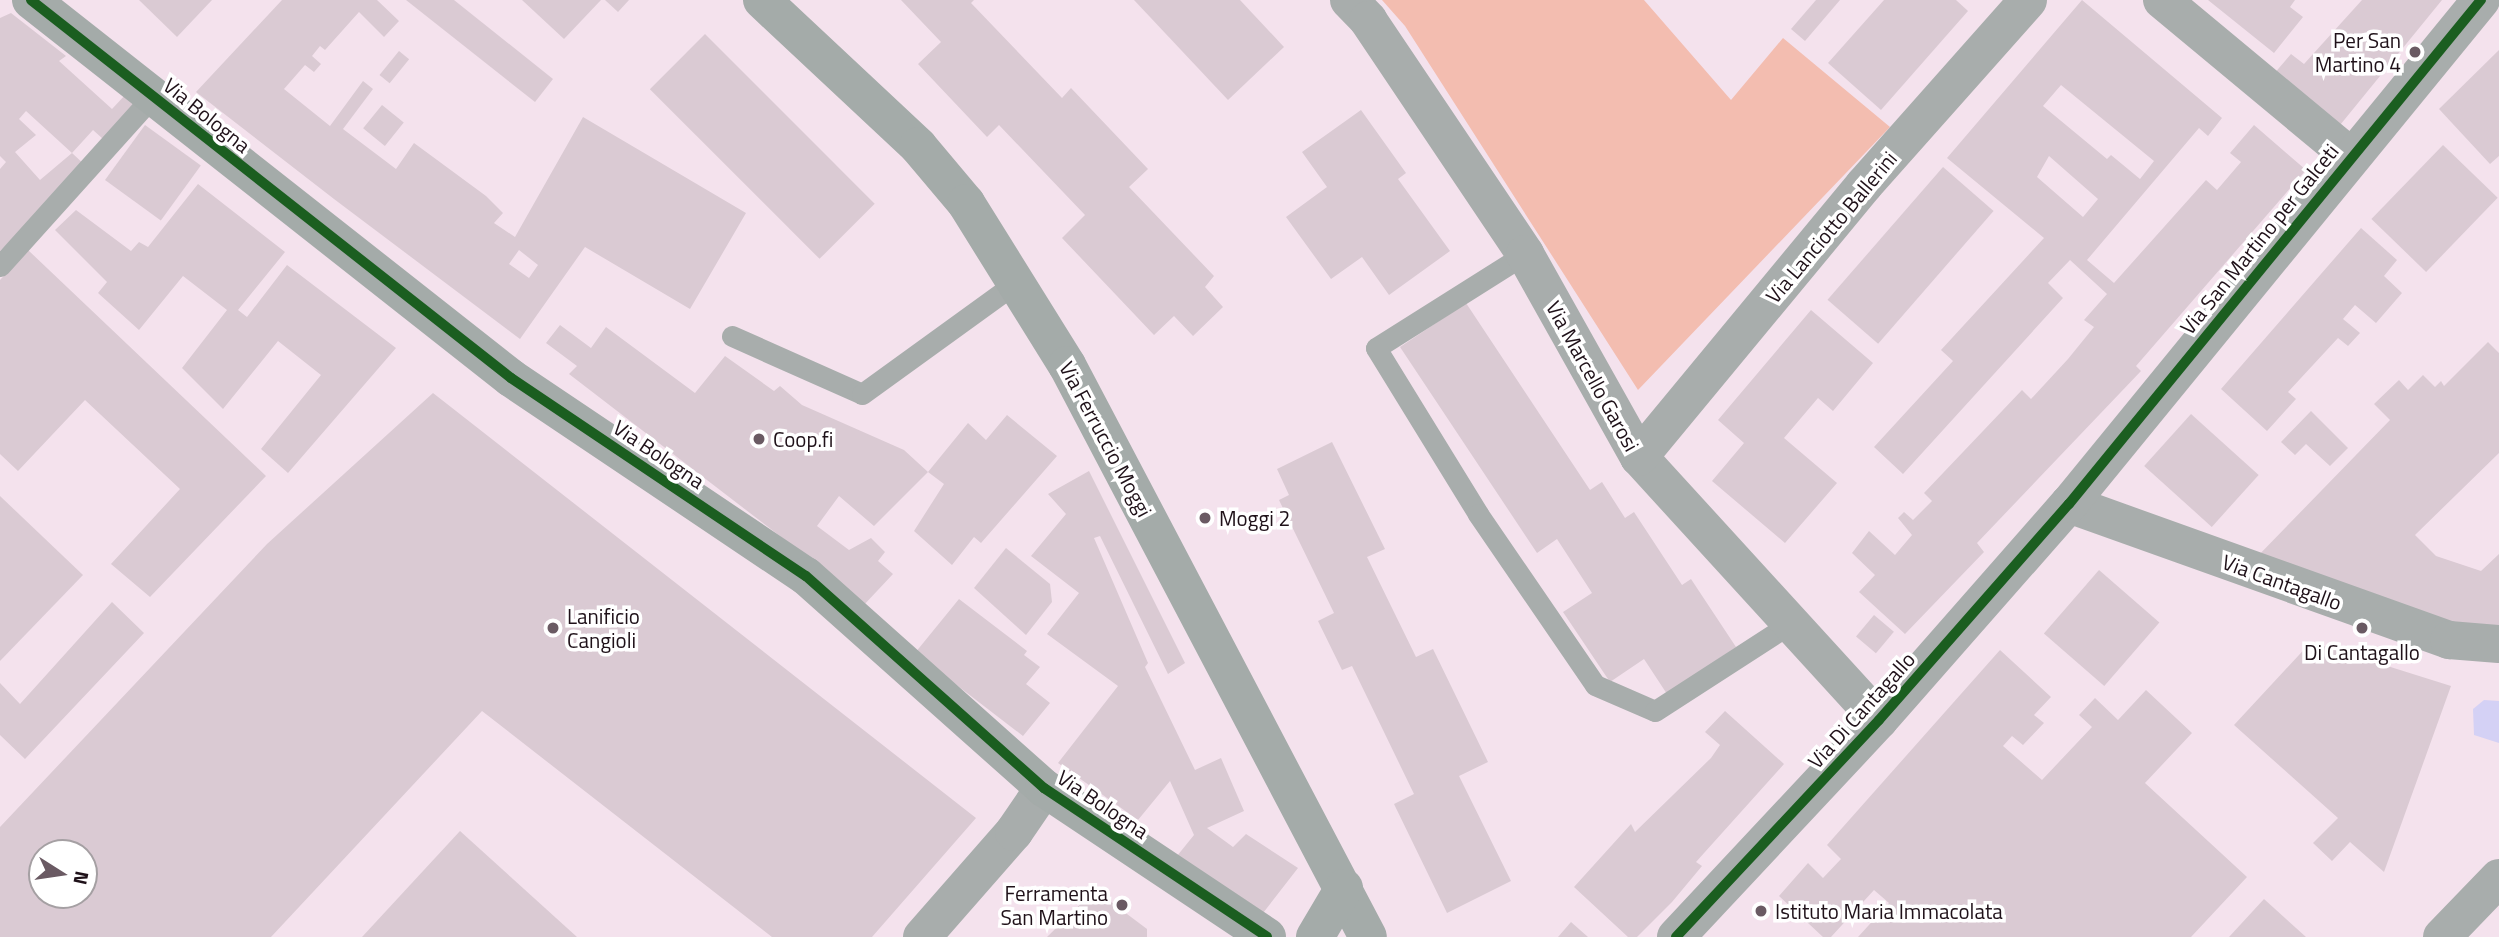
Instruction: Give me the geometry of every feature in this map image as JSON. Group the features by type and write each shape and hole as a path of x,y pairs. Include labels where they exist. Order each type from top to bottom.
{"street":[{"name":"Via Bologna","path":"31,0 511,378 806,576 1044,788 1267,937"},
{"name":"Via Ferruccio Moggi","path":"762,0 918,146 966,203 1014,284 1067,365 1368,937"},
{"name":"Via Marcello Garosi","path":"1349,0 1368,20 1525,254 1639,457 1879,720"},
{"name":"Via Lanciotto Ballerini","path":"1639,457 1864,185 2028,0"},
{"path":"2162,0 2351,157"},
{"name":"Via San Martino per Galceti","path":"2069,504 2481,0"},
{"name":"Via Cantagallo","path":"2069,504 2449,640 2499,644"},
{"name":"Via Di Cantagallo","path":"1676,937 1879,720 2069,504"},
{"path":"922,937 1014,832 1044,788"},
{"path":"2442,937 2499,878"},
{"path":"1315,937 1343,888"}],"lane":[{"path":"0,266 153,96"},
{"path":"1525,254 1376,348 1478,514 1595,685 1655,710 1791,623"},
{"path":"732,336 862,394 1014,284"}],"shaded area":[{"path":"1382,0 1644,0 1731,100 1783,38 1890,127 1638,390 1405,26"}],"water":[{"path":"2484,700 2499,701 2499,743 2474,735 2473,709"}],"building":[{"path":"139,0 212,0 177,37"},
{"path":"282,0 377,0 399,21 384,37 359,12 325,50 320,46 312,56 321,64 314,72 305,65 284,89 330,126 363,81 373,89 343,129 396,169 414,143 486,196 503,213 494,223 515,237 583,117 746,213 690,309 585,247 520,339 196,92","holes":["519,250 538,265 529,278 509,264"]},
{"path":"406,0 454,0 553,79 535,102"},
{"path":"522,0 601,0 564,39"},
{"path":"605,0 629,0 618,12"},
{"path":"901,0 974,0 971,3 1062,98 1071,88 1148,169 1129,187 1214,276 1205,287 1223,307 1193,336 1174,316 1154,335 1062,238 1085,215 999,125 987,137 918,64 941,42"},
{"path":"1134,0 1240,0 1284,47 1228,100"},
{"path":"1816,0 1840,0 1805,41 1791,29"},
{"path":"1884,0 1956,0 1968,11 1881,110 1828,63"},
{"path":"2082,0 2222,118 2208,136 2199,128 2087,260 2114,283 2206,180 2217,190 2241,162 2230,153 2254,125 2306,170 2136,366 2141,371 1977,543 1984,552 1905,634 1859,592 1875,575 1852,553 1869,531 1895,555 1912,535 1898,518 1904,512 1913,520 1932,501 1924,493 2022,390 2031,399 2094,327 2084,320 2107,294 2070,260 2048,283 2063,298 1903,474 1874,447 1953,361 1941,350 2044,238 1947,158","holes":["2061,85 2154,161 2140,179 2111,155 2107,159 2043,106","2049,156 2098,199 2083,217 2037,177"]},
{"path":"2208,0 2295,0 2290,7 2303,17 2274,53"},
{"path":"2362,0 2442,0 2336,130 2273,75 2291,54 2304,64"},
{"path":"11,13 66,56 59,61 112,109 127,93 140,105 103,139 93,130 72,153 87,167 0,251 0,169 6,162 0,156 0,18","holes":["26,111 72,153 40,180 15,152 36,135 19,119"]},
{"path":"705,34 875,204 820,259 650,89"},
{"path":"2499,50 2499,156 2490,164 2439,109"},
{"path":"399,51 409,59 390,83 379,75"},
{"path":"382,105 404,123 385,146 363,128"},
{"path":"1361,110 1406,173 1398,179 1450,251 1389,295 1362,257 1331,279 1286,217 1327,187 1302,152"},
{"path":"145,125 201,166 161,221 105,180"},
{"path":"2443,145 2498,198 2426,272 2371,219"},
{"path":"1943,167 1994,211 1878,344 1828,300"},
{"path":"198,184 285,252 238,310 247,317 287,265 396,348 288,473 261,449 321,375 278,341 223,409 182,368 227,310 183,276 139,330 98,293 107,282 55,230 76,210 131,251 139,242 148,247"},
{"path":"2361,228 2397,260 2384,276 2402,293 2376,323 2355,305 2343,319 2360,333 2348,346 2338,338 2288,392 2296,399 2267,431 2221,389"},
{"path":"28,250 266,476 150,597 111,564 180,489 85,400 18,471 0,454 0,280"},
{"path":"1466,303 1590,490 1602,482 1625,518 1634,512 1682,585 1691,579 1736,647 1667,694 1644,659 1610,682 1563,612 1592,593 1557,539 1537,553 1400,347"},
{"path":"1811,310 1873,363 1833,411 1818,398 1784,438 1837,483 1785,543 1712,481 1744,443 1718,420"},
{"path":"560,325 591,348 606,327 695,393 725,356 774,391 780,386 802,405 904,450 928,472 874,526 839,496 817,526 849,550 871,538 885,552 878,561 893,574 862,607 828,573 569,374 577,366 546,343"},
{"path":"2488,342 2499,353 2499,453 2415,535 2436,556 2481,571 2499,554 2499,628 2465,630 2254,560 2390,420 2374,404 2399,380 2408,390 2423,375 2435,387 2441,381 2444,386"},
{"path":"433,393 976,818 872,937 772,937 482,711 271,937 0,937 0,827 267,544"},
{"path":"2311,411 2348,448 2330,466 2306,444 2295,455 2281,442"},
{"path":"2191,414 2259,475 2212,527 2144,466"},
{"path":"1007,415 1057,456 981,543 974,537 952,565 914,531 944,484 928,472 968,423 986,440"},
{"path":"1332,442 1385,549 1367,557 1416,657 1433,649 1488,762 1459,776 1511,881 1447,913 1394,804 1414,794 1352,666 1342,670 1318,621 1334,613 1279,500 1289,495 1277,469"},
{"path":"1089,471 1185,663 1168,674 1100,536 1094,538 1148,663 1145,667 1195,770 1221,758 1244,811 1207,828 1233,847 1246,834 1298,868 1260,917 1177,856 1194,835 1170,781 1138,820 1058,763 1118,686 1047,634 1079,593 1031,556 1066,514 1048,494"},
{"path":"0,496 83,575 0,661"},
{"path":"1006,548 1050,584 1052,602 1026,635 974,588"},
{"path":"2099,570 2159,622 2104,686 2044,633"},
{"path":"959,599 1027,651 1024,655 1040,667 1026,684 1050,703 1023,736 915,653"},
{"path":"112,602 144,633 25,759 0,735 0,683 20,704"},
{"path":"1874,615 1894,632 1876,653 1856,636"},
{"path":"2311,642 2451,686 2384,872 2350,842 2332,861 2313,843 2338,818 2234,725"},
{"path":"2000,650 2051,697 2034,715 2044,723 2023,745 2012,736 2003,746 2042,780 2092,727 2079,715 2095,698 2118,720 2146,690 2192,733 2145,783 2247,877 2191,937 1858,937 1889,903 1874,890 1831,937 1823,937 1779,896 1808,863 1823,878 1841,859 1827,845"},
{"path":"1725,711 1784,764 1696,862 1702,866 1672,902 1637,937 1628,937 1574,887 1631,824 1635,832 1711,758 1720,745 1705,732"},
{"path":"460,831 577,937 362,937"},
{"path":"1095,890 1147,929 1147,937 1047,937"},
{"path":"2264,899 2306,937 2229,937"},
{"path":"1571,922 1588,937 1558,937"}],"cycle path":[{"path":"31,0 511,378 806,576 1044,788 1267,937"},
{"path":"1676,937 1879,720 2069,504 2481,0"}],"place":[{"name":"Per San Martino 4","path":"2415,52"},
{"name":"Coop.fi","path":"759,439"},
{"name":"Moggi 2","path":"1205,518"},
{"name":"Lanificio Cangioli","path":"553,628"},
{"name":"Di Cantagallo","path":"2362,628"},
{"name":"Ferramenta San Martino","path":"1122,905"},
{"name":"Istituto Maria Immacolata","path":"1761,911"}]}
